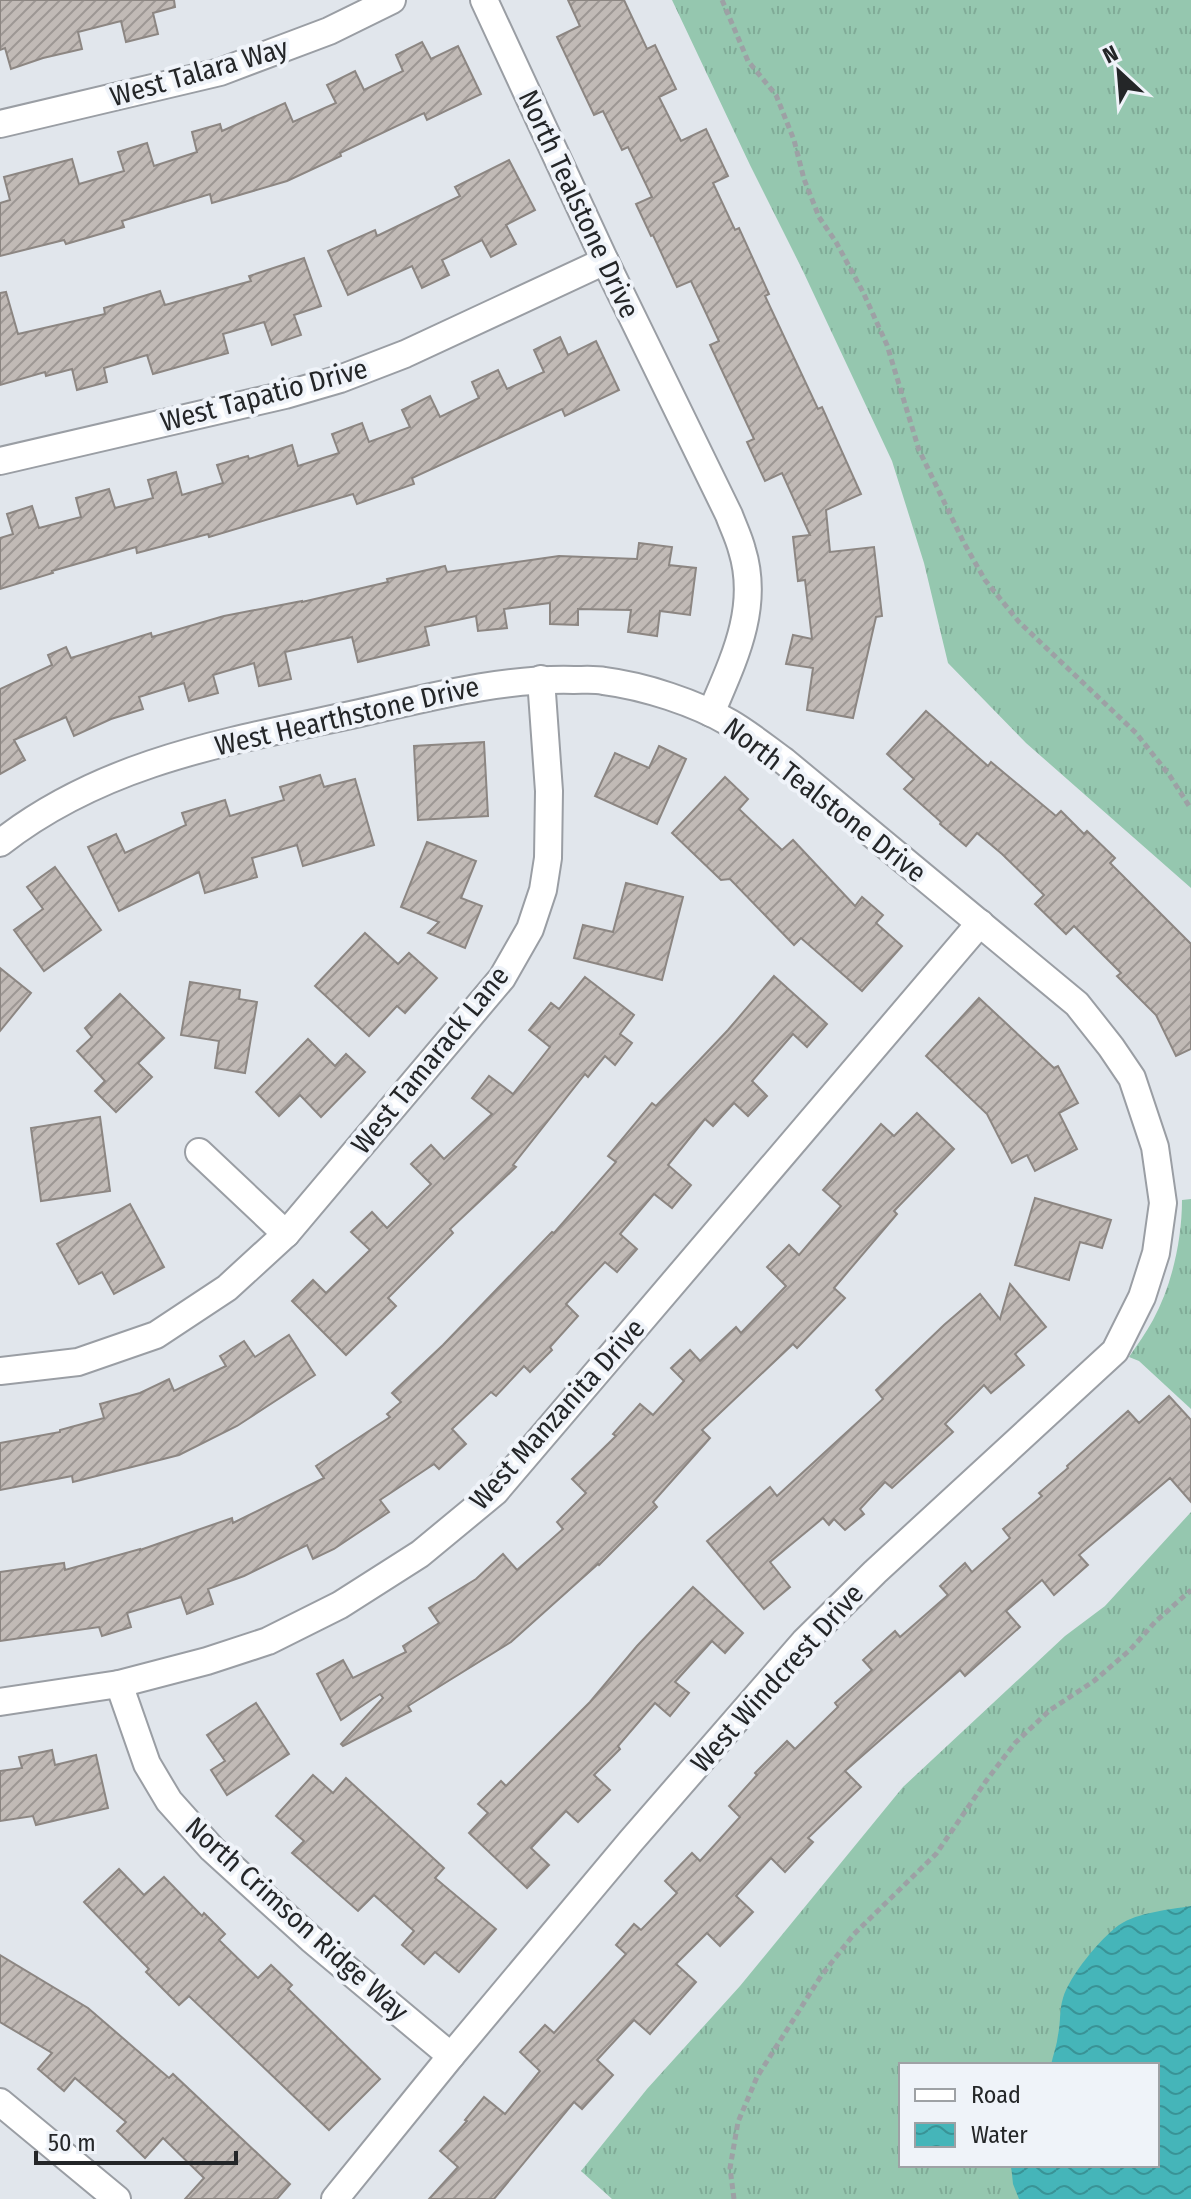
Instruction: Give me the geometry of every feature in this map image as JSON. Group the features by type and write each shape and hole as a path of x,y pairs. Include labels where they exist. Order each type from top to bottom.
{"street":[{"name":"West Talara Way","path":"0,124 220,72 329,31 392,0"},
{"name":"North Tealstone Drive","path":"484,0 605,261 729,515 743,552 748,586 747,617 737,651 711,713 784,761 1077,1004 1132,1078 1155,1147"},
{"name":"West Tapatio Drive","path":"0,461 285,395 340,379 405,354 605,261"},
{"name":"West Hearthstone Drive","path":"0,843 23,825 75,794 179,753 496,683 541,679 604,681 664,695 711,713"},
{"name":"West Tamarack Lane","path":"0,1371 78,1362 156,1335 227,1288 286,1234 502,978 530,929 543,890 548,858 549,791 541,679"},
{"name":"West Manzanita Drive","path":"0,1702 119,1684 268,1641 340,1605 420,1554 495,1492 980,923"},
{"name":"West Windcrest Drive","path":"349,2194 451,2056 631,1841 804,1642 875,1572 1115,1351 1142,1297 1156,1253 1163,1203 1155,1147"},
{"path":"199,1152 286,1234"},
{"name":"North Crimson Ridge Way","path":"119,1684 147,1764 169,1801 212,1849 311,1939 451,2056"},
{"path":"0,2102 117,2199"}],"path":[{"path":"722,0 748,61 776,95 819,217 857,280 887,345 919,450 985,580 1019,622 1136,733 1191,809"},
{"path":"734,2199 730,2168 738,2122 757,2077 821,1976 854,1934 936,1854 1015,1743 1050,1710 1094,1681 1130,1650 1155,1622 1191,1590"}],"green space":[{"path":"672,0 1191,0 1191,888 1026,743 948,663 924,563 892,461"},
{"path":"1191,1199 1191,1409 1139,1361 1129,1357 1150,1325 1166,1292 1178,1246 1182,1200"},
{"path":"1191,1512 1191,2199 612,2199 581,2171 647,2089 740,1986 903,1787 1065,1636 1105,1606"}],"water":[{"path":"1191,1906 1191,2199 1019,2199 1011,2167 1159,2167 1159,2063 1051,2063 1063,1998 1079,1968 1119,1925 1154,1912"}],"building":[{"path":"0,0 174,0 175,7 153,13 158,34 126,42 121,21 78,32 82,49 11,69 5,48 0,50"},
{"path":"568,0 624,0 647,49 655,45 676,89 659,97 681,141 706,129 728,176 713,183 735,230 739,228 769,294 765,296 818,409 822,407 861,494 826,510 830,552 874,547 882,616 876,617 853,718 807,710 813,668 786,664 793,635 812,639 805,580 798,581 793,537 810,535 782,473 765,481 747,442 754,439 710,345 719,341 691,281 677,287 636,204 652,197 628,147 622,150 603,111 594,115 557,37 580,26"},
{"path":"422,42 431,59 458,46 481,94 427,120 424,113 287,181 212,203 210,194 122,221 124,227 66,244 64,240 0,256 0,203 10,200 4,177 72,159 79,184 124,171 118,152 147,143 154,166 197,152 192,132 220,124 222,131 285,103 293,122 336,103 327,85 355,71 364,90 403,71 396,55"},
{"path":"509,160 535,210 506,225 516,244 491,257 482,240 442,260 449,275 422,288 412,266 348,295 328,251 375,230 377,236 460,196 455,187"},
{"path":"304,258 321,306 294,315 301,335 272,345 264,322 223,334 228,353 153,374 147,355 104,368 107,382 77,390 72,369 46,376 45,372 0,385 0,293 6,292 18,334 105,314 104,308 160,291 165,305 251,281 249,276"},
{"path":"560,337 568,355 596,341 619,390 565,416 562,409 412,478 414,484 357,504 353,494 209,537 208,534 137,553 136,547 0,589 0,538 13,534 7,514 32,506 39,528 81,517 76,498 109,489 115,508 153,498 148,480 176,472 182,495 223,483 217,465 248,456 249,459 292,445 298,466 339,453 332,434 362,423 369,442 410,427 402,410 430,396 440,417 479,398 472,382 498,370 507,389 544,372 534,350"},
{"path":"639,543 672,547 669,565 696,568 690,615 660,611 657,636 628,632 631,610 578,609 578,625 550,624 550,603 504,609 507,628 478,631 476,616 425,627 429,645 358,662 352,637 285,652 291,679 259,686 254,663 213,675 218,693 189,701 184,683 139,697 143,709 74,736 66,717 14,740 25,760 0,774 0,689 52,665 48,655 66,647 71,658 151,633 152,637 224,616 302,602 445,566 447,572 559,556 637,559"},
{"path":"926,711 988,766 991,762 1056,816 1061,811 1084,834 1087,831 1115,858 1110,863 1191,944 1191,1049 1176,1056 1156,1015 1117,976 1121,973 1074,926 1066,934 1035,904 1044,895 1002,854 977,833 966,846 904,789 914,779 887,754"},
{"path":"484,742 488,816 418,820 414,746"},
{"path":"659,746 686,759 657,824 595,796 615,753 649,768"},
{"path":"320,775 324,787 355,779 374,845 303,866 297,845 252,858 257,877 205,893 199,872 119,911 88,847 116,834 125,853 186,825 182,813 225,800 230,816 284,800 280,787"},
{"path":"725,777 748,799 739,809 782,850 793,840 855,906 862,897 883,915 876,923 902,946 862,991 801,938 794,945 730,879 721,880 672,833"},
{"path":"427,842 476,861 461,898 482,906 465,948 428,933 439,922 401,907"},
{"path":"55,867 101,930 44,971 14,930 43,909 27,887"},
{"path":"626,883 683,897 662,980 574,958 583,925 613,932"},
{"path":"365,933 398,964 409,953 437,978 405,1013 397,1006 369,1036 315,986"},
{"path":"0,968 31,993 0,1031"},
{"path":"774,976 827,1024 807,1047 793,1034 752,1081 767,1096 748,1116 734,1103 713,1126 705,1119 668,1165 691,1185 672,1208 654,1194 620,1234 637,1249 617,1272 605,1262 566,1304 578,1316 530,1372 524,1366 496,1396 491,1392 452,1429 466,1444 439,1469 434,1464 380,1500 389,1512 334,1549 313,1559 307,1545 244,1576 208,1589 213,1604 187,1614 181,1597 127,1613 131,1627 102,1636 99,1627 0,1641 0,1572 64,1563 65,1570 140,1550 232,1518 233,1523 324,1478 316,1466 390,1417 387,1414 401,1402 392,1393 554,1233 616,1162 608,1156 652,1103 656,1106"},
{"path":"585,977 634,1015 620,1034 632,1043 615,1065 605,1056 588,1077 585,1074 513,1165 516,1167 450,1229 453,1233 388,1298 396,1306 346,1355 292,1301 313,1280 326,1293 370,1250 351,1232 372,1212 387,1228 431,1184 411,1164 431,1145 444,1159 492,1114 472,1098 489,1076 513,1094 550,1047 529,1030 551,1003 559,1009"},
{"path":"190,982 240,990 239,999 257,1002 245,1073 215,1068 219,1041 181,1035"},
{"path":"120,994 164,1038 138,1063 152,1077 116,1112 95,1091 105,1081 77,1051 92,1037 85,1028"},
{"path":"979,998 1054,1068 1058,1066 1078,1103 1059,1113 1077,1149 1035,1171 1027,1155 1012,1163 987,1114 926,1056"},
{"path":"308,1039 335,1066 346,1054 365,1072 321,1117 300,1095 279,1116 256,1092"},
{"path":"917,1113 954,1149 894,1211 897,1214 834,1288 845,1298 797,1348 793,1344 702,1430 710,1438 653,1502 657,1507 599,1565 511,1642 408,1706 411,1711 343,1746 341,1744 383,1698 380,1694 341,1720 317,1674 343,1660 353,1678 406,1652 403,1646 439,1623 429,1608 476,1579 503,1554 517,1570 563,1529 557,1522 586,1493 572,1479 616,1436 613,1434 640,1404 653,1415 684,1381 671,1368 690,1350 700,1361 736,1327 741,1333 786,1286 767,1267 789,1245 799,1255 841,1206 823,1190 881,1124 894,1136"},
{"path":"100,1117 110,1191 41,1201 31,1128"},
{"path":"1035,1198 1111,1220 1102,1248 1080,1242 1069,1280 1015,1265"},
{"path":"130,1204 164,1267 114,1294 102,1272 79,1284 57,1244"},
{"path":"1010,1284 1046,1327 1015,1354 1024,1365 991,1393 984,1385 945,1424 953,1432 892,1488 885,1482 860,1509 864,1514 845,1530 834,1519 829,1525 823,1518 770,1562 790,1587 764,1609 707,1541 770,1487 777,1496 883,1399 876,1390 980,1294 1000,1319"},
{"path":"289,1335 315,1375 237,1426 179,1455 73,1482 72,1476 0,1490 0,1443 60,1432 104,1418 100,1404 140,1393 169,1379 174,1391 226,1366 220,1356 244,1341 255,1357"},
{"path":"1169,1396 1191,1420 1191,1502 1170,1478 1079,1555 1088,1565 1054,1595 1042,1580 1006,1611 1020,1627 965,1676 960,1670 845,1771 861,1787 808,1838 813,1842 785,1872 771,1858 736,1896 753,1912 720,1946 707,1933 676,1964 696,1982 650,2034 634,2020 597,2060 613,2075 582,2109 574,2102 494,2199 429,2199 458,2167 440,2151 484,2097 505,2114 540,2071 520,2052 545,2025 554,2033 626,1954 616,1945 634,1924 641,1930 677,1893 665,1881 692,1853 700,1861 740,1817 729,1806 757,1775 755,1773 787,1741 795,1749 838,1707 835,1703 872,1670 863,1660 895,1631 900,1637 948,1595 940,1586 965,1563 972,1572 1010,1538 1003,1529 1042,1496 1039,1493 1067,1466 1128,1411 1139,1423"},
{"path":"693,1587 743,1633 725,1653 712,1641 675,1682 689,1693 670,1716 655,1703 618,1746 620,1749 594,1775 610,1790 578,1822 566,1811 531,1848 549,1865 527,1888 469,1833 488,1813 478,1804 501,1781 506,1786 590,1702"},
{"path":"256,1703 289,1754 227,1795 211,1770 225,1761 207,1735"},
{"path":"52,1750 55,1765 96,1755 108,1808 36,1825 33,1816 0,1821 0,1771 22,1768 19,1757"},
{"path":"313,1775 333,1793 346,1778 444,1868 435,1878 496,1929 459,1972 435,1952 424,1964 402,1945 414,1931 374,1895 358,1911 292,1853 304,1841 276,1816"},
{"path":"119,1869 144,1895 164,1877 202,1916 204,1913 225,1934 219,1940 258,1978 271,1965 292,1985 288,1989 380,2079 329,2130 189,1996 179,2005 84,1902"},
{"path":"0,1955 88,2008 169,2078 173,2074 290,2184 277,2199 185,2199 204,2178 163,2138 145,2158 117,2131 126,2122 75,2078 64,2091 38,2069 52,2053 0,2022"}]}
